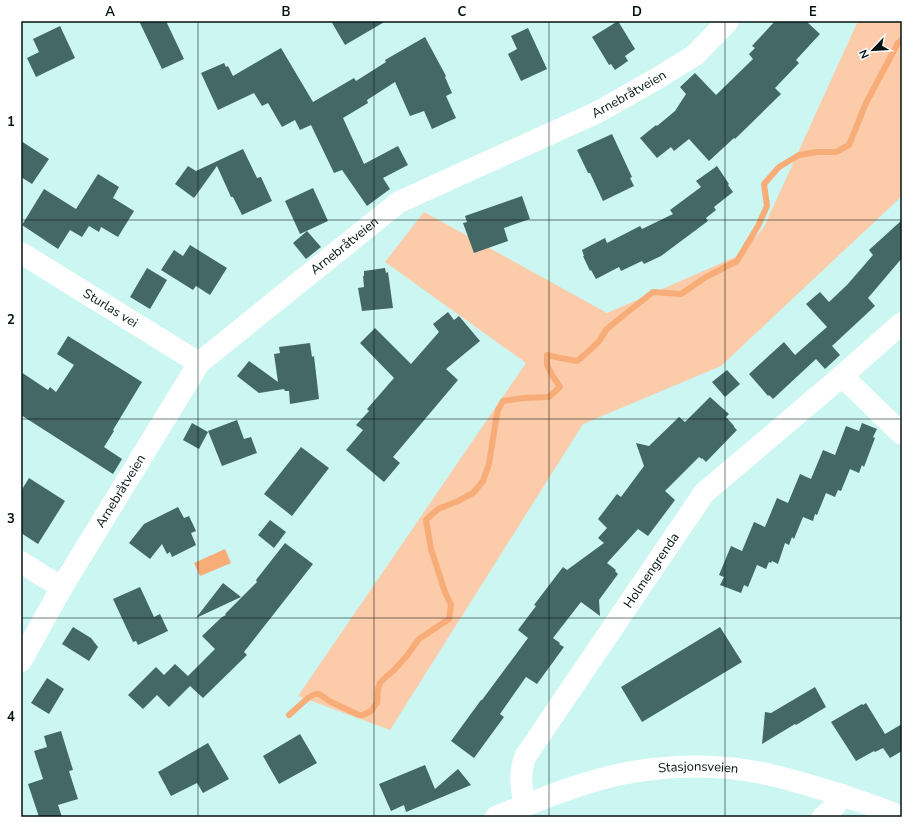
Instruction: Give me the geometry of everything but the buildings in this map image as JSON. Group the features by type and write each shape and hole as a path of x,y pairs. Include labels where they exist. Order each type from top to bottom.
{"street":[{"name":"Arnebråtveien","path":"21,661 62,587 199,363 399,202 596,112 645,86 695,55 728,21"},
{"name":"Sturlas vei","path":"21,253 199,363"},
{"name":"Holmengrenda","path":"525,806 520,779 525,757 704,493 902,323"},
{"path":"842,376 902,434"},
{"path":"21,562 62,587"},
{"name":"Stasjonsveien","path":"496,817 560,792 604,779 672,767 717,767 761,772 787,778 868,804 901,817"},
{"path":"823,817 833,808 842,796"}],"shaded area":[{"path":"858,21 902,21 902,196 721,366 583,424 390,730 298,696 526,363 385,262 424,212 607,313 740,255 764,227"},
{"path":"225,549 231,563 200,576 194,563"}],"waterway":[{"path":"289,715 308,698 315,694 319,694 331,702 359,715 363,715 371,711 377,703 380,683 406,657 419,639 449,619 451,605 445,592 431,549 426,520 438,509 473,493 483,481 489,464 498,410 503,401 549,397 560,387 547,365 547,355 577,361 600,340 606,330 653,292 681,294 706,277 737,261 758,226 767,206 764,184 779,167 799,155 817,152 836,152 849,145 866,103 898,43 902,40"}]}
